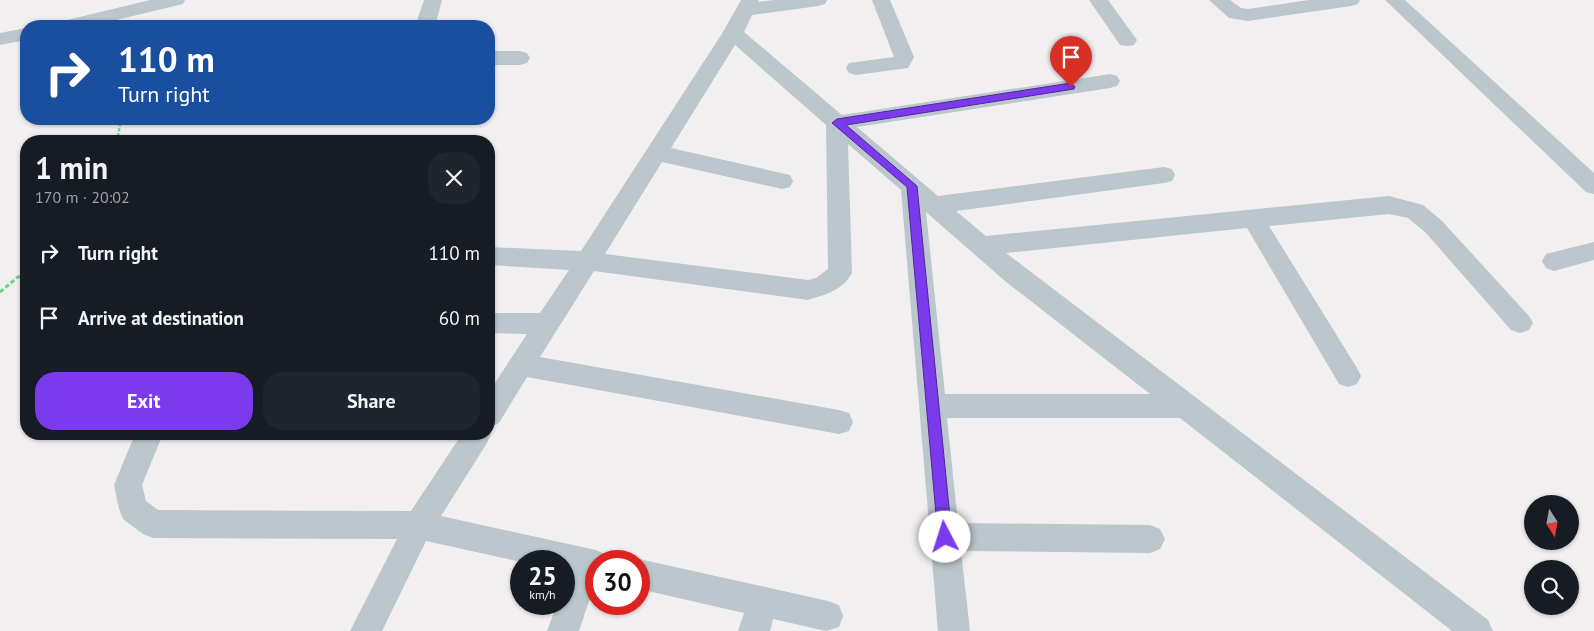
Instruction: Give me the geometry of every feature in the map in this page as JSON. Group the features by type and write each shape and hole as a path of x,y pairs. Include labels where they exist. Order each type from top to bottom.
{"street":[{"path":"91,20 176,0"},
{"path":"428,20 433,0"},
{"path":"495,406 732,33 747,5 818,0"},
{"path":"856,68 901,63 904,58 882,0"},
{"path":"1098,0 1127,40"},
{"path":"1218,0 1236,14 1248,15 1351,0"},
{"path":"1394,0 1594,186"},
{"path":"732,33 1014,274 1477,631"},
{"path":"0,39 20,35"},
{"path":"495,58 520,58"},
{"path":"837,123 1110,81"},
{"path":"495,256 587,261 808,290 824,285 840,273 837,123"},
{"path":"656,153 782,180"},
{"path":"934,205 1164,175"},
{"path":"912,186 954,631"},
{"path":"981,246 1389,205 1415,212 1434,227 1520,323"},
{"path":"1253,219 1348,376"},
{"path":"1554,261 1594,251"},
{"path":"495,323 547,324"},
{"path":"521,365 839,422"},
{"path":"933,406 1185,406"},
{"path":"147,440 128,485 133,509 153,524 419,525 585,562"},
{"path":"366,631 419,525 473,440"},
{"path":"945,537 1150,539"},
{"path":"650,576 828,616"},
{"path":"563,631 585,580"},
{"path":"754,631 763,602"}],"path":[{"path":"0,292 20,276"}],"route":[{"path":"945,537 912,186 837,123 1071,87"}]}
